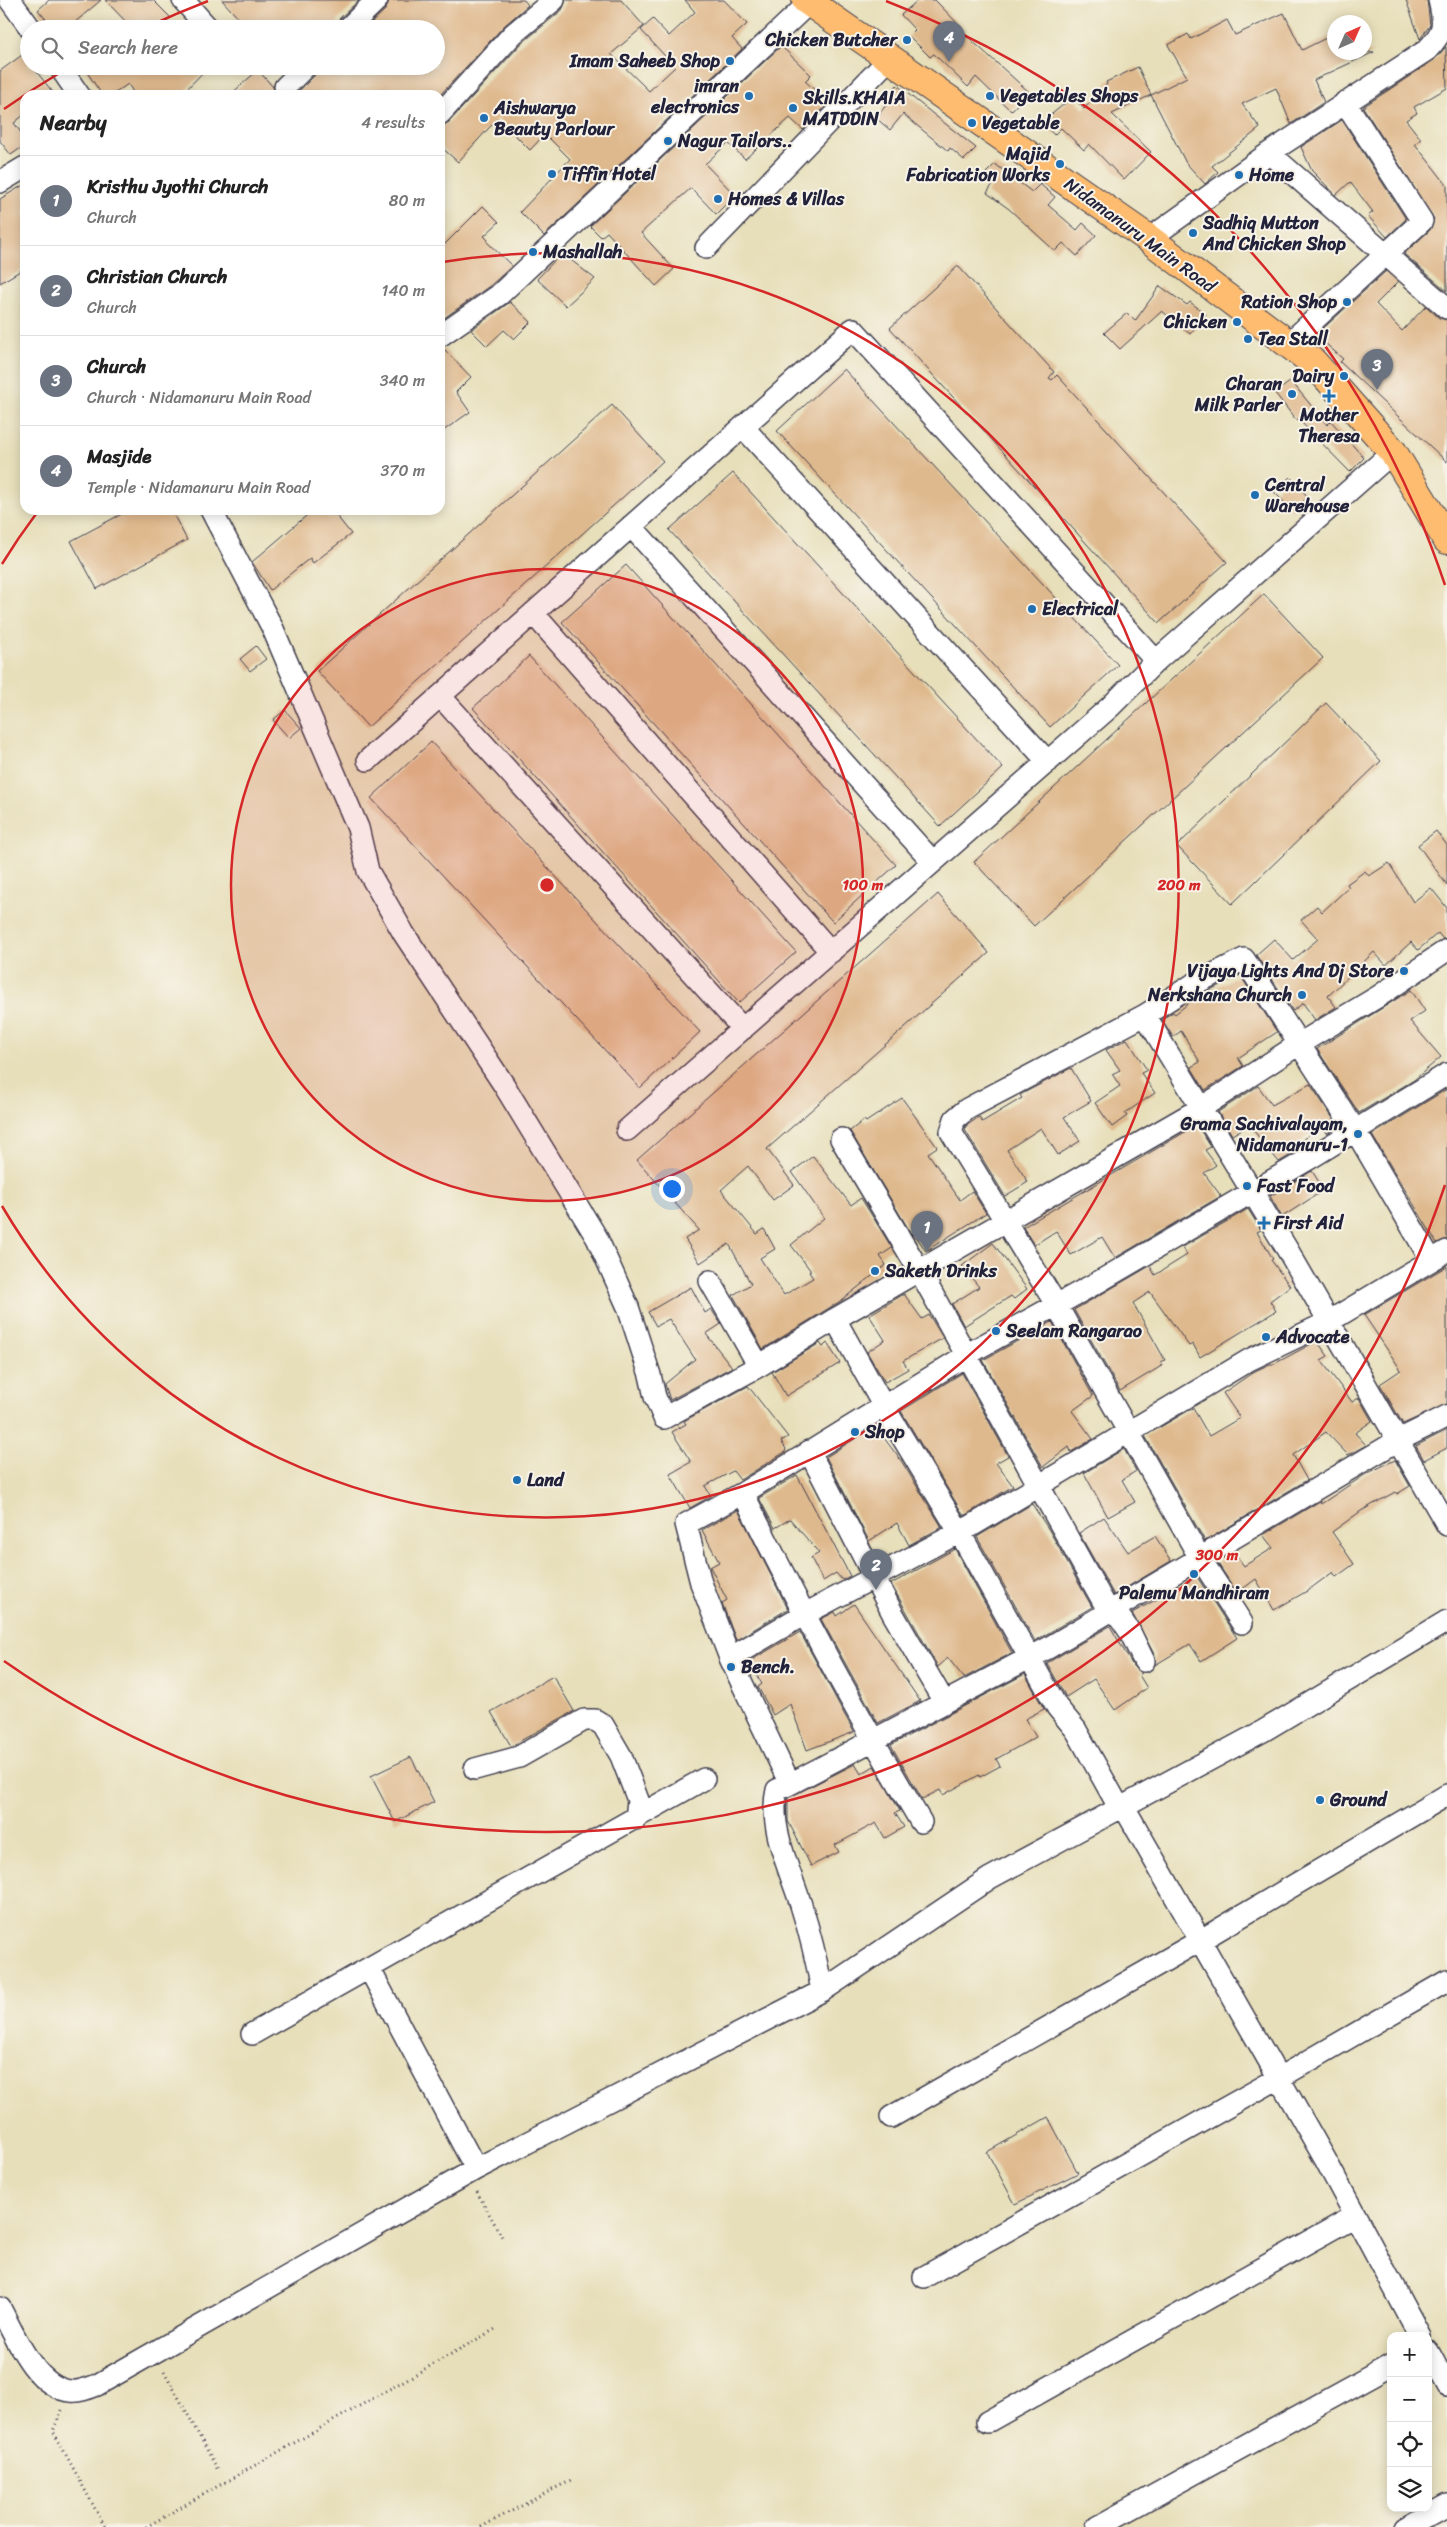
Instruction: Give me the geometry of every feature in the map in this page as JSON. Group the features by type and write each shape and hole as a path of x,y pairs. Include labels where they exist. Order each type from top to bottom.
{"main road":[{"name":"Nidamanuru Main Road","path":"809,1 1149,239 1314,363 1393,452 1447,540"}],"street":[{"path":"10,0 24,20"},
{"path":"183,0 200,20"},
{"path":"356,20 377,0"},
{"path":"445,109 513,34 554,0"},
{"path":"1149,239 1269,152 1427,50 1439,37 1444,23 1439,0"},
{"path":"445,333 499,296 809,1"},
{"path":"706,248 890,58"},
{"path":"65,75 76,90"},
{"path":"285,86 297,75"},
{"path":"1288,344 1422,221 1345,102"},
{"path":"1269,152 1447,308"},
{"path":"0,182 20,170"},
{"path":"368,760 853,329 1156,661"},
{"path":"743,427 1048,762"},
{"path":"627,1130 1048,762 1110,707 1156,661 1393,452"},
{"path":"214,515 273,629 358,828 368,871 404,934 504,1086 597,1238 628,1307 655,1396 664,1418 758,1366 919,1270 1201,1108 1299,1044 1379,996 1447,950"},
{"path":"631,526 933,862"},
{"path":"532,614 830,952"},
{"path":"440,696 742,1028"},
{"path":"730,1658 803,1615 960,1532 1130,1432 1249,1360 1328,1322 1439,1255 1299,1044 1262,983 1244,959 1192,985 1145,1015 967,1109 955,1119 951,1132 1057,1306 1130,1432 1200,1558 1242,1623"},
{"path":"1145,1015 1287,1249 1447,1525"},
{"path":"790,1784 730,1658 701,1583 686,1524 743,1493 809,1451 968,1356 980,1346 1057,1306 1447,1074"},
{"path":"841,1139 919,1270 1112,1611 1130,1632 1144,1661"},
{"path":"710,1281 758,1366"},
{"path":"835,1319 884,1407 960,1532 1016,1636 1031,1657 1057,1706 1076,1730 1201,1940 1418,2332"},
{"path":"822,1991 814,1948 780,1848 773,1804 777,1790 1031,1657 1112,1611 1397,1441 1447,1416"},
{"path":"809,1451 874,1578 944,1702"},
{"path":"743,1493 803,1615 872,1741 921,1822"},
{"path":"0,2308 27,2359 48,2382 69,2391 97,2385 472,2172 822,1991 990,1878 1263,1731 1447,1620"},
{"path":"475,1769 519,1757 584,1720 595,1720 603,1725 620,1756 638,1800 636,1819"},
{"path":"252,2034 704,1779"},
{"path":"891,2117 1201,1940 1447,1795"},
{"path":"369,1968 472,2172"},
{"path":"924,2277 1279,2078 1447,1980"},
{"path":"987,2422 1355,2216"},
{"path":"1432,2358 1447,2386"},
{"path":"1096,2527 1387,2367"},
{"path":"1407,2527 1447,2505"}],"path":[{"path":"472,2172 502,2237"},
{"path":"146,2527 497,2328"},
{"path":"154,2352 218,2470"},
{"path":"69,2391 53,2431 105,2527"},
{"path":"480,2527 571,2480"}],"building":[{"path":"49,0 101,0 78,20 46,20 38,10"},
{"path":"105,0 153,0 170,17 167,20 124,20"},
{"path":"222,0 359,0 338,20 240,20"},
{"path":"389,0 524,0 528,5 504,26 445,90 300,90 315,75 445,75 445,20 374,20 386,9"},
{"path":"566,0 621,0 644,26 611,54 649,91 675,67 641,30 653,19 669,36 695,12 685,0 724,0 747,24 732,38 742,49 544,236 520,212 570,159 545,134 530,150 498,118 458,162 445,150 445,124 449,122 522,43 562,10"},
{"path":"918,0 935,0 961,27 959,29 1029,92 1011,111 976,77 968,87 934,54 930,57 909,36 915,30 901,15"},
{"path":"1406,0 1427,0 1430,25 1420,39"},
{"path":"1284,13 1302,50 1327,38 1327,60 1357,60 1314,80 1324,102 1291,124 1276,88 1242,104 1260,128 1212,166 1218,172 1205,184 1186,163 1151,95 1187,77 1168,45 1188,34 1191,39 1227,20 1235,35"},
{"path":"781,46 811,75 805,81 829,103 803,130 790,118 745,159 728,143 705,164 735,195 716,214 691,188 641,233 674,269 656,286 607,232 601,237 590,226"},
{"path":"1446,47 1447,88 1414,107 1417,113 1406,120 1421,139 1415,144 1447,185 1447,291 1404,254 1430,230 1434,219 1363,107 1434,60"},
{"path":"20,57 20,75 39,75 51,90 20,90 20,118 14,123 20,131 20,149 11,155 0,141 0,71"},
{"path":"1138,67 1151,95 1112,114 1151,152 1124,180 1089,144 1084,150 1061,128 1054,135 1042,122 1073,97 1084,109 1107,84 1106,82"},
{"path":"89,75 200,75 186,90 132,90 128,84 119,90 99,90"},
{"path":"252,75 262,75 274,90 236,90"},
{"path":"897,85 976,148 964,160 950,148 948,151 903,114 890,130 876,118 890,100 887,98"},
{"path":"1342,120 1406,219 1387,237 1368,216 1373,212 1350,182 1336,195 1312,171 1301,147"},
{"path":"995,164 1032,192 1040,184 1055,197 1048,205 1077,230 1083,223 1096,235 1077,256 1063,243 1055,251 1009,209 987,193 993,184 983,176"},
{"path":"20,187 20,271 0,283 0,199"},
{"path":"483,206 499,222 484,236 488,240 487,242 512,266 491,285 445,317 445,244"},
{"path":"562,253 595,279 566,306 537,279"},
{"path":"958,266 1054,372 1049,378 1052,380 1057,375 1227,562 1159,623 890,328"},
{"path":"1386,271 1398,282 1376,304 1402,331 1426,306 1439,318 1447,320 1447,462 1340,362 1343,359 1316,335"},
{"path":"1160,286 1187,305 1190,302 1206,314 1190,334 1162,311 1120,349 1104,333 1127,313 1135,321"},
{"path":"510,302 531,322 514,339 504,330 487,346 471,330"},
{"path":"445,350 471,377 456,392 470,412 445,430"},
{"path":"844,369 1118,665 1050,727 777,431"},
{"path":"1291,381 1327,425 1331,421 1364,458 1350,472 1298,419 1296,420 1275,393"},
{"path":"612,405 663,461 368,727 317,671"},
{"path":"733,473 1003,768 940,826 669,530"},
{"path":"1290,477 1308,497 1293,511 1274,492"},
{"path":"120,515 174,515 187,540 97,589 71,541"},
{"path":"307,515 336,515 351,534 313,563 310,558 270,590 252,562"},
{"path":"626,565 896,865 833,922 562,622"},
{"path":"1264,594 1323,658 1034,926 974,862"},
{"path":"256,646 266,659 250,671 240,659"},
{"path":"529,656 796,952 739,1003 473,708"},
{"path":"1326,703 1381,761 1232,904 1177,846"},
{"path":"285,710 301,728 289,738 273,720"},
{"path":"431,742 700,1032 640,1088 371,798"},
{"path":"1436,831 1447,845 1447,885 1418,845"},
{"path":"1389,863 1413,902 1431,888 1447,908 1447,938 1443,939 1438,933 1418,950 1411,942 1386,965 1374,952 1328,996 1336,1007 1315,1020 1303,1003 1293,1011 1256,955 1274,939 1293,960 1318,939 1301,920 1317,906 1322,912 1349,887 1347,884 1365,871 1369,876"},
{"path":"938,894 989,953 767,1149 794,1185 773,1200 748,1166 721,1190 757,1234 764,1229 775,1249 760,1258 784,1295 813,1278 809,1272 811,1271 791,1245 824,1218 792,1172 813,1156 851,1205 861,1198 892,1248 880,1256 886,1265 842,1300 763,1349 733,1295 751,1284 729,1244 700,1263 685,1239 699,1230 637,1160"},
{"path":"1240,975 1277,1032 1238,1058 1243,1066 1205,1090 1191,1067 1200,1062 1181,1031 1173,1037 1162,1019 1173,1012 1175,1014 1198,996"},
{"path":"1411,990 1425,1011 1410,1021 1441,1057 1414,1080 1359,1113 1317,1049"},
{"path":"1127,1039 1147,1070 1141,1073 1155,1093 1125,1113 1127,1116 1112,1127 1095,1103 1120,1086 1112,1074 1120,1070 1106,1050"},
{"path":"1071,1068 1091,1101 1064,1117 1080,1141 1058,1155 1041,1128 1007,1150 1028,1182 1005,1196 965,1130 966,1126 979,1117 982,1122 1022,1098 1020,1095"},
{"path":"1310,1084 1338,1126 1327,1133 1321,1125 1296,1145 1299,1150 1279,1162 1249,1125 1232,1135 1218,1112 1258,1086 1272,1105"},
{"path":"1447,1089 1447,1239 1437,1243 1372,1135"},
{"path":"902,1098 937,1147 928,1153 960,1200 972,1191 986,1213 926,1251 914,1233 912,1235 850,1131 864,1120 866,1122"},
{"path":"1197,1125 1211,1147 1205,1150 1216,1165 1204,1173 1221,1196 1115,1258 1102,1237 1071,1255 1056,1231 1034,1245 1023,1227"},
{"path":"1312,1171 1324,1190 1282,1217 1270,1196"},
{"path":"1248,1209 1261,1230 1257,1232 1273,1259 1271,1260 1290,1286 1270,1301 1276,1311 1200,1357 1193,1344 1189,1346 1150,1292 1133,1303 1165,1360 1161,1362 1163,1365 1120,1391 1074,1310 1150,1266 1155,1275 1187,1255 1183,1247"},
{"path":"993,1243 1027,1289 1014,1299 1011,1296 964,1326 952,1304 979,1287 962,1266"},
{"path":"1447,1266 1447,1404 1403,1424 1380,1384 1401,1370 1364,1315"},
{"path":"691,1287 705,1313 711,1309 721,1324 706,1334 732,1367 670,1400 665,1384 695,1359 669,1319 656,1326 648,1312"},
{"path":"904,1294 922,1319 929,1315 943,1338 903,1361 908,1369 885,1382 867,1352 885,1340 869,1315"},
{"path":"1052,1322 1093,1396 1072,1411 1093,1439 1071,1452 1069,1447 1043,1467 983,1360"},
{"path":"1317,1341 1328,1356 1321,1360 1352,1402 1359,1398 1372,1421 1355,1433 1366,1445 1348,1455 1326,1432 1293,1455 1307,1480 1205,1541 1145,1436 1193,1408 1209,1436 1240,1418 1223,1393 1255,1371 1274,1364"},
{"path":"820,1343 823,1347 827,1343 840,1363 786,1396 772,1372"},
{"path":"962,1373 1008,1456 996,1463 1013,1486 964,1516 901,1411"},
{"path":"748,1386 788,1437 781,1441 786,1449 785,1452 740,1480 733,1471 705,1486 711,1496 690,1508 670,1474 691,1462 672,1432 686,1424 684,1421"},
{"path":"875,1426 902,1462 942,1527 909,1545 897,1523 869,1541 826,1457"},
{"path":"1447,1430 1447,1448 1424,1460 1416,1446"},
{"path":"1124,1449 1136,1471 1122,1480 1135,1502 1108,1517 1084,1473"},
{"path":"1395,1460 1410,1486 1361,1511 1332,1532 1354,1564 1336,1577 1333,1572 1307,1591 1274,1610 1256,1579 1237,1593 1217,1562 1234,1552 1244,1566 1273,1548 1263,1535 1320,1501 1321,1504 1366,1474"},
{"path":"797,1475 850,1576 842,1580 836,1573 823,1581 811,1558 819,1553 790,1519 775,1528 759,1498"},
{"path":"1032,1504 1049,1530 1092,1607 1035,1641 977,1537"},
{"path":"738,1510 788,1609 736,1640 722,1603 727,1600 710,1567 719,1562 702,1530"},
{"path":"1104,1517 1128,1552 1155,1536 1171,1561 1114,1595 1079,1533"},
{"path":"955,1549 1012,1653 964,1678 948,1658 938,1667 891,1584"},
{"path":"1197,1577 1237,1638 1201,1661 1190,1644 1155,1665 1155,1656 1132,1613"},
{"path":"854,1604 920,1701 878,1723 821,1619 835,1612 837,1616"},
{"path":"1110,1626 1133,1666 1142,1673 1139,1675 1147,1688 1115,1710 1094,1679 1066,1697 1047,1663"},
{"path":"800,1632 854,1732 807,1750 790,1704 773,1715 758,1687 762,1684 748,1662"},
{"path":"1025,1674 1044,1709 1025,1719 1036,1737 996,1759 1000,1766 980,1777 979,1775 943,1795 940,1790 922,1799 891,1745"},
{"path":"553,1676 574,1711 511,1746 491,1712"},
{"path":"411,1757 434,1802 395,1822 371,1776"},
{"path":"855,1764 861,1774 874,1766 900,1811 895,1813 904,1827 885,1838 876,1823 835,1845 839,1852 811,1866 788,1821 788,1798"},
{"path":"1048,2117 1078,2173 1015,2204 987,2152"}],"place":[{"name":"Chicken Butcher","path":"907,40"},
{"name":"Imam Saheeb Shop","path":"730,61"},
{"name":"Masjide","path":"949,62"},
{"name":"imran electronics","path":"749,96"},
{"name":"Vegetables Shops","path":"990,96"},
{"name":"Skills.KHAIA MATDDIN","path":"793,108"},
{"name":"Aishwarya Beauty Parlour","path":"484,118"},
{"name":"Vegetable","path":"972,123"},
{"name":"Nagur Tailors..","path":"668,141"},
{"name":"Majid Fabrication Works","path":"1060,164"},
{"name":"Tiffin Hotel","path":"552,174"},
{"name":"Home","path":"1239,175"},
{"name":"Homes & Villas","path":"718,199"},
{"name":"Sadhiq Mutton And Chicken Shop","path":"1193,233"},
{"name":"Mashallah","path":"533,252"},
{"name":"Ration Shop","path":"1347,302"},
{"name":"Chicken","path":"1237,322"},
{"name":"Tea Stall","path":"1248,339"},
{"name":"Dairy","path":"1344,376"},
{"name":"Church","path":"1377,390"},
{"name":"Charan Milk Parler","path":"1292,394"},
{"name":"Mother Theresa","path":"1329,396"},
{"name":"Central Warehouse","path":"1255,495"},
{"name":"Electrical","path":"1032,609"},
{"name":"Vijaya Lights And Dj Store","path":"1404,971"},
{"name":"Nerkshana Church","path":"1302,995"},
{"name":"Grama Sachivalayam, Nidamanuru-1","path":"1358,1134"},
{"name":"Fast Food","path":"1247,1186"},
{"name":"First Aid","path":"1264,1223"},
{"name":"Kristhu Jyothi Church","path":"927,1252"},
{"name":"Saketh Drinks","path":"875,1271"},
{"name":"Seelam Rangarao","path":"996,1331"},
{"name":"Advocate","path":"1266,1337"},
{"name":"Shop","path":"855,1432"},
{"name":"Land","path":"517,1480"},
{"name":"Palemu Mandhiram","path":"1194,1574"},
{"name":"Christian Church","path":"876,1590"},
{"name":"Bench.","path":"731,1667"},
{"name":"Ground","path":"1320,1800"}]}
